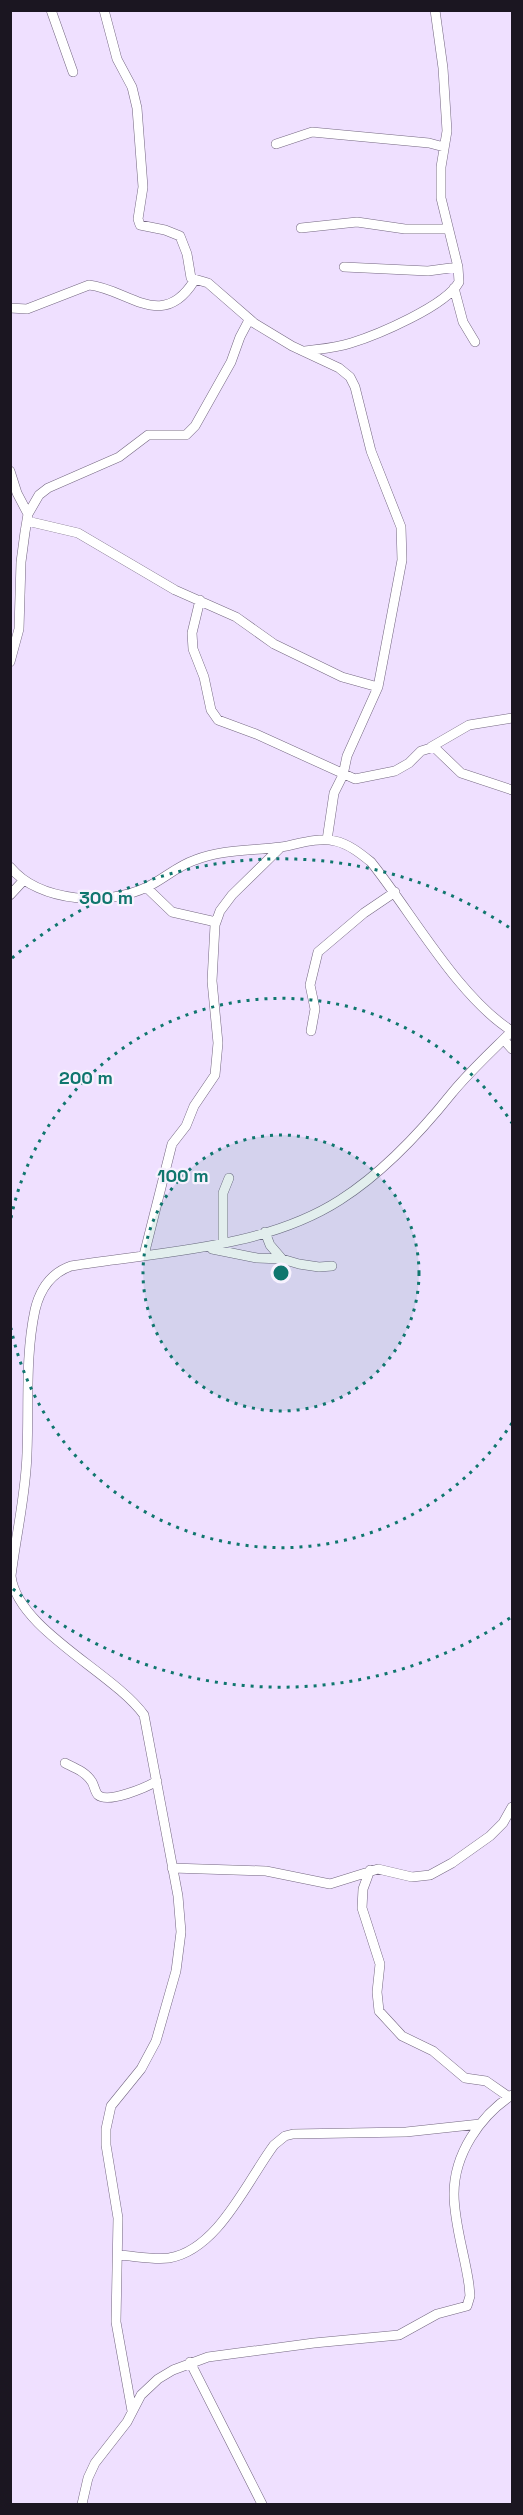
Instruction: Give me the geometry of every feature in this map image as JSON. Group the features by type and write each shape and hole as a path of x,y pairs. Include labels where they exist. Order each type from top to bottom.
{"street":[{"path":"51,10 73,72"},
{"path":"104,10 117,59 132,87 137,108 143,187 138,222 140,225 165,230 180,236 187,254 189,273 194,281 207,283 249,320 339,368 350,377 355,387 371,451 401,527 402,560 378,687 347,756 343,775 332,801 327,840"},
{"path":"304,351 328,348 369,337 425,310 459,282 458,267 447,229 440,190 447,131 443,68 435,10"},
{"path":"276,144 303,134 324,132 429,143 444,147"},
{"path":"301,228 357,222 405,229 447,229"},
{"path":"344,267 428,271 458,267"},
{"path":"10,308 27,309 89,285 98,286 140,304 152,306 166,304 180,298 194,281"},
{"path":"454,288 457,307 475,342"},
{"path":"10,662 19,629 21,562 28,517 39,495 48,488 119,457 148,435 181,437 191,431 231,362 240,336 249,320"},
{"path":"10,471 28,517 78,532 175,590 236,617 274,644 342,677 378,687"},
{"path":"200,600 192,633 193,648 216,719 322,763 343,775 355,779 396,771 409,763 421,751 470,725 513,718"},
{"path":"431,747 438,749 461,773 513,790"},
{"path":"10,867 23,881 39,889 57,894 100,899 147,888 180,865 213,854 327,840 341,843 371,862 470,993 495,1018 513,1031 453,1093 434,1118 359,1187 311,1217 223,1245 71,1266 60,1270 51,1277 45,1287 34,1318 28,1387 27,1455 11,1576 16,1593 37,1620 144,1715 178,1896 181,1932 178,1960 163,2021 148,2057 119,2094 111,2106 108,2117 106,2145 115,2197 118,2255 116,2322 132,2411"},
{"path":"144,1255 172,1144 186,1126 194,1106 215,1075 218,1043 212,974 216,922 220,911 232,895 281,847"},
{"path":"10,895 23,881"},
{"path":"147,888 171,912 216,922"},
{"path":"311,1031 315,1009 310,994 310,985 318,952 364,913 395,892"},
{"path":"504,1040 513,1049"},
{"path":"223,1245 223,1193 230,1178"},
{"path":"265,1232 270,1245 282,1259"},
{"path":"207,1248 319,1267 332,1266"},
{"path":"65,1763 88,1776 98,1795 102,1797 138,1791 157,1781"},
{"path":"172,1868 266,1871 330,1884 370,1870 388,1870 412,1877 438,1872 490,1836 503,1823 513,1807"},
{"path":"82,2505 88,2478 95,2463 126,2422 141,2395 158,2379 190,2362 207,2357 292,2345 399,2335 437,2314 468,2306 470,2285 457,2220 455,2177 466,2147 480,2124 511,2096 486,2081 465,2078 433,2051 402,2037 379,2011 377,1992 380,1964 362,1908 363,1888 370,1870"},
{"path":"118,2255 172,2258 210,2236 274,2145 285,2136 307,2133 406,2132 480,2124"},
{"path":"190,2362 262,2505"}]}
